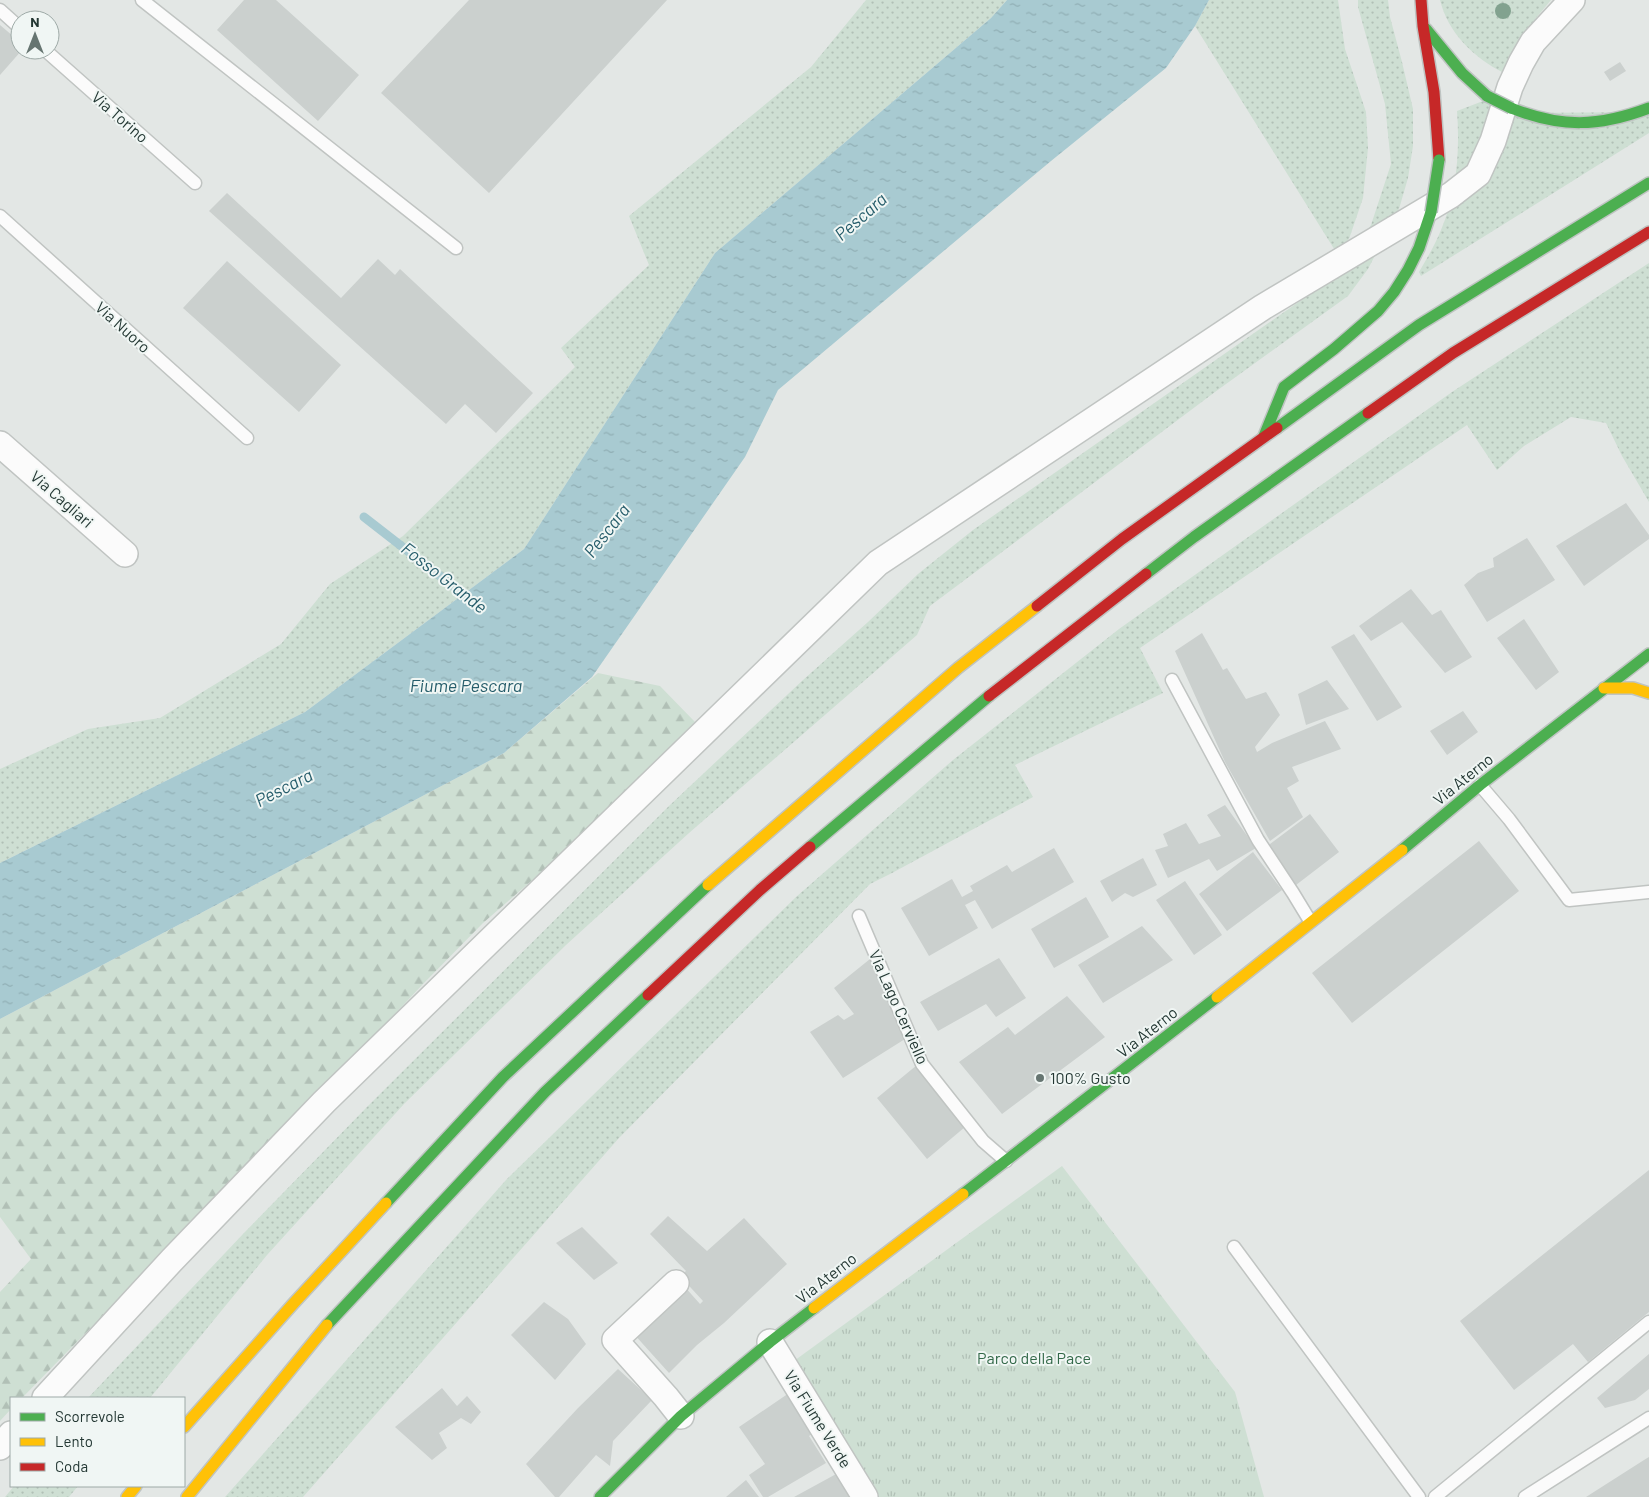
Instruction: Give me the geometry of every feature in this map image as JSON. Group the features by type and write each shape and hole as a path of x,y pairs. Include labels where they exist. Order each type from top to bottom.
{"main road":[{"path":"1264,436 1284,387 1334,350 1370,318 1394,292 1419,248 1431,212 1439,160 1434,92 1423,26 1421,0"},
{"path":"1423,26 1454,66 1476,90 1511,108 1536,118 1562,123 1597,122 1618,118 1649,108"},
{"path":"185,1426 293,1304 503,1077 728,866 958,668 1122,539 1419,325 1649,182"},
{"path":"187,1497 338,1312 545,1092 760,890 982,703 1194,537 1453,353 1649,232"},
{"name":"Via Aterno","path":"600,1497 681,1416 770,1342 1164,1040 1480,785 1649,654"},
{"path":"1604,688 1642,689 1649,693"},
{"path":"127,1497 135,1487"}],"street":[{"path":"46,1397 172,1260 324,1102 878,563 1262,307 1435,205 1478,174 1493,141 1510,87 1521,63 1533,42 1572,0"},
{"name":"Via Cagliari","path":"0,444 125,554"},
{"path":"676,1283 615,1340 681,1416"},
{"name":"Via Fiume Verde","path":"770,1342 865,1497"},
{"path":"0,1447 10,1435"}],"lane":[{"path":"142,0 456,248"},
{"path":"0,10 10,19"},
{"name":"Via Torino","path":"56,60 195,183"},
{"name":"Via Nuoro","path":"0,216 247,438"},
{"path":"1172,680 1258,840 1294,892 1310,921"},
{"path":"1480,785 1509,819 1569,900 1649,892"},
{"name":"Via Lago Cerviello","path":"859,916 922,1064 983,1140 1006,1161"},
{"path":"1234,1247 1419,1497"},
{"path":"1435,1497 1649,1322"},
{"path":"1525,1497 1649,1418"}],"green space":[{"path":"866,0 1007,0 991,18 715,253 524,549 305,712 0,863 0,769 88,729 160,718 281,644 330,584 403,536 575,367 561,348 649,265 629,216 811,67"},
{"path":"1209,0 1338,0 1345,49 1366,112 1368,148 1363,198 1349,239 1336,252 1195,26"},
{"path":"1358,0 1388,0 1390,17 1413,109 1413,146 1408,178 1399,209 1368,269 1348,296 1215,392 930,606 917,635 689,833 566,945 404,1104 267,1255 151,1397 89,1397 243,1234 366,1108 670,805 918,574 973,530 1340,273 1371,225 1391,164 1385,104 1358,7"},
{"path":"1440,0 1551,0 1536,18 1504,73 1482,60 1456,34 1449,23"},
{"path":"1483,101 1507,113 1649,112 1649,133 1421,276 1419,272 1439,236 1451,201 1456,172 1457,111"},
{"path":"1649,263 1649,502 1622,456 1606,423 1571,417 1524,446 1497,470 1467,425 1140,648 1163,693 1015,765 1033,797 870,884 619,1138 303,1497 225,1497 506,1180 796,897 953,760 1119,629 1452,392"},
{"path":"598,673 660,686 695,722 552,863 483,923 316,1098 23,1397 10,1397 10,1410 0,1421 0,1292 31,1259 0,1217 0,1019 504,753"},
{"name":"Parco della Pace","path":"1062,1166 1235,1392 1264,1497 870,1497 787,1366"},
{"path":"13,1487 77,1487 69,1497 5,1497"}],"water":[{"name":"Fiume Pescara","path":"1007,0 1209,0 1195,26 1166,68 1051,161 778,390 745,457 592,677 504,753 0,1019 0,863 305,712 524,549 715,253 991,18"}],"building":[{"path":"244,0 276,0 359,75 318,121 217,30"},
{"path":"469,0 667,0 489,193 381,93"},
{"path":"0,25 10,34 10,60 13,60 0,75"},
{"path":"1620,62 1626,71 1610,81 1604,72"},
{"path":"227,193 341,298 378,259 395,275 400,269 533,393 496,433 465,404 446,424 209,211"},
{"path":"227,261 341,365 299,412 183,308"},
{"path":"1626,503 1649,535 1649,539 1584,586 1556,546"},
{"path":"1527,538 1555,580 1487,622 1464,585 1478,573 1494,567 1493,558"},
{"path":"1411,589 1432,615 1441,610 1472,657 1445,673 1402,622 1371,641 1359,626"},
{"path":"1524,619 1559,672 1536,690 1497,638"},
{"path":"1202,633 1223,670 1227,668 1246,699 1266,692 1280,715 1255,747 1257,752 1272,743 1325,721 1341,749 1292,767 1299,781 1287,788 1303,817 1270,841 1225,762 1175,651"},
{"path":"1354,634 1402,707 1377,721 1331,647"},
{"path":"1327,680 1349,709 1306,725 1298,694"},
{"path":"1463,711 1478,732 1447,755 1430,731"},
{"path":"1225,805 1256,848 1217,871 1209,859 1168,878 1155,850 1168,846 1163,834 1186,823 1199,844 1221,836 1207,815"},
{"path":"1310,814 1339,852 1296,885 1266,847"},
{"path":"1479,841 1519,891 1352,1023 1312,973"},
{"path":"1054,848 1074,882 992,929 975,900 965,905 978,928 929,956 901,908 952,879 962,897 973,891 970,886 1007,865 1012,872"},
{"path":"1253,852 1282,890 1227,931 1199,894"},
{"path":"1143,858 1157,885 1133,897 1125,893 1112,902 1100,881"},
{"path":"1185,881 1222,935 1194,955 1156,900"},
{"path":"1086,897 1109,937 1054,968 1031,929"},
{"path":"1142,926 1173,960 1103,1003 1078,965"},
{"path":"875,955 905,1039 843,1078 810,1032 838,1015 844,1020 854,1014 834,988"},
{"path":"999,958 1026,998 996,1017 986,1004 938,1031 920,1002"},
{"path":"1067,996 1105,1037 1002,1114 959,1062 1008,1027 1015,1035"},
{"path":"917,1065 965,1127 927,1159 877,1098"},
{"path":"1649,1170 1649,1312 1588,1362 1573,1344 1514,1390 1460,1321"},
{"path":"668,1216 707,1251 744,1218 787,1264 724,1323 697,1345 669,1373 633,1333 684,1286 700,1304 703,1301 680,1276 686,1271 650,1234"},
{"path":"582,1227 618,1263 594,1280 556,1243"},
{"path":"544,1302 568,1319 586,1344 555,1380 511,1335"},
{"path":"1649,1354 1649,1389 1635,1400 1605,1408 1597,1398"},
{"path":"618,1369 652,1400 613,1441 610,1466 596,1455 559,1497 555,1497 526,1464 578,1408"},
{"path":"442,1388 457,1406 467,1396 481,1412 471,1424 461,1418 439,1433 447,1448 432,1460 395,1427"},
{"path":"792,1391 818,1429 809,1436 826,1463 768,1497 763,1497 749,1475 765,1464 739,1427"},
{"path":"1649,1457 1649,1497 1586,1497 1644,1460"},
{"path":"838,1473 855,1497 794,1497"},
{"path":"746,1480 759,1497 726,1497"}],"waterway":[{"name":"Fosso Grande","path":"364,517 472,601"}],"traffic: fast":[{"path":"1426,29 1462,73 1487,96"},
{"path":"1487,96 1511,108"},
{"path":"1511,108 1547,119 1580,123 1613,119 1649,108"},
{"path":"1431,212 1439,160"},
{"path":"1277,428 1419,325 1649,183"},
{"path":"1264,436 1284,387 1334,349 1378,311 1394,292 1419,248 1431,212"},
{"path":"1146,574 1194,537 1368,413"},
{"path":"1402,850 1480,785 1649,654"},
{"path":"810,847 989,696"},
{"path":"386,1203 503,1077 708,885"},
{"path":"327,1325 545,1092 648,995"},
{"path":"963,1194 1217,997"},
{"path":"600,1497 681,1416 814,1308"}],"traffic: slow":[{"path":"708,885 958,668 1037,606"},
{"path":"1604,688 1633,688 1649,693"},
{"path":"1217,997 1402,850"},
{"path":"814,1308 963,1194"},
{"path":"185,1426 386,1203"},
{"path":"187,1497 327,1325"},
{"path":"127,1497 135,1487"}],"traffic: jam":[{"path":"1421,0 1423,26 1434,92 1439,160"},
{"path":"1368,413 1453,353 1649,232"},
{"path":"1037,606 1122,539 1277,428"},
{"path":"989,696 1146,574"},
{"path":"648,995 760,890 810,847"}],"place":[{"name":"100% Gusto","path":"1040,1078"}],"water label":[{"name":"Pescara","path":"861,217"},
{"name":"Pescara","path":"607,531"},
{"name":"Pescara","path":"284,788"}]}
